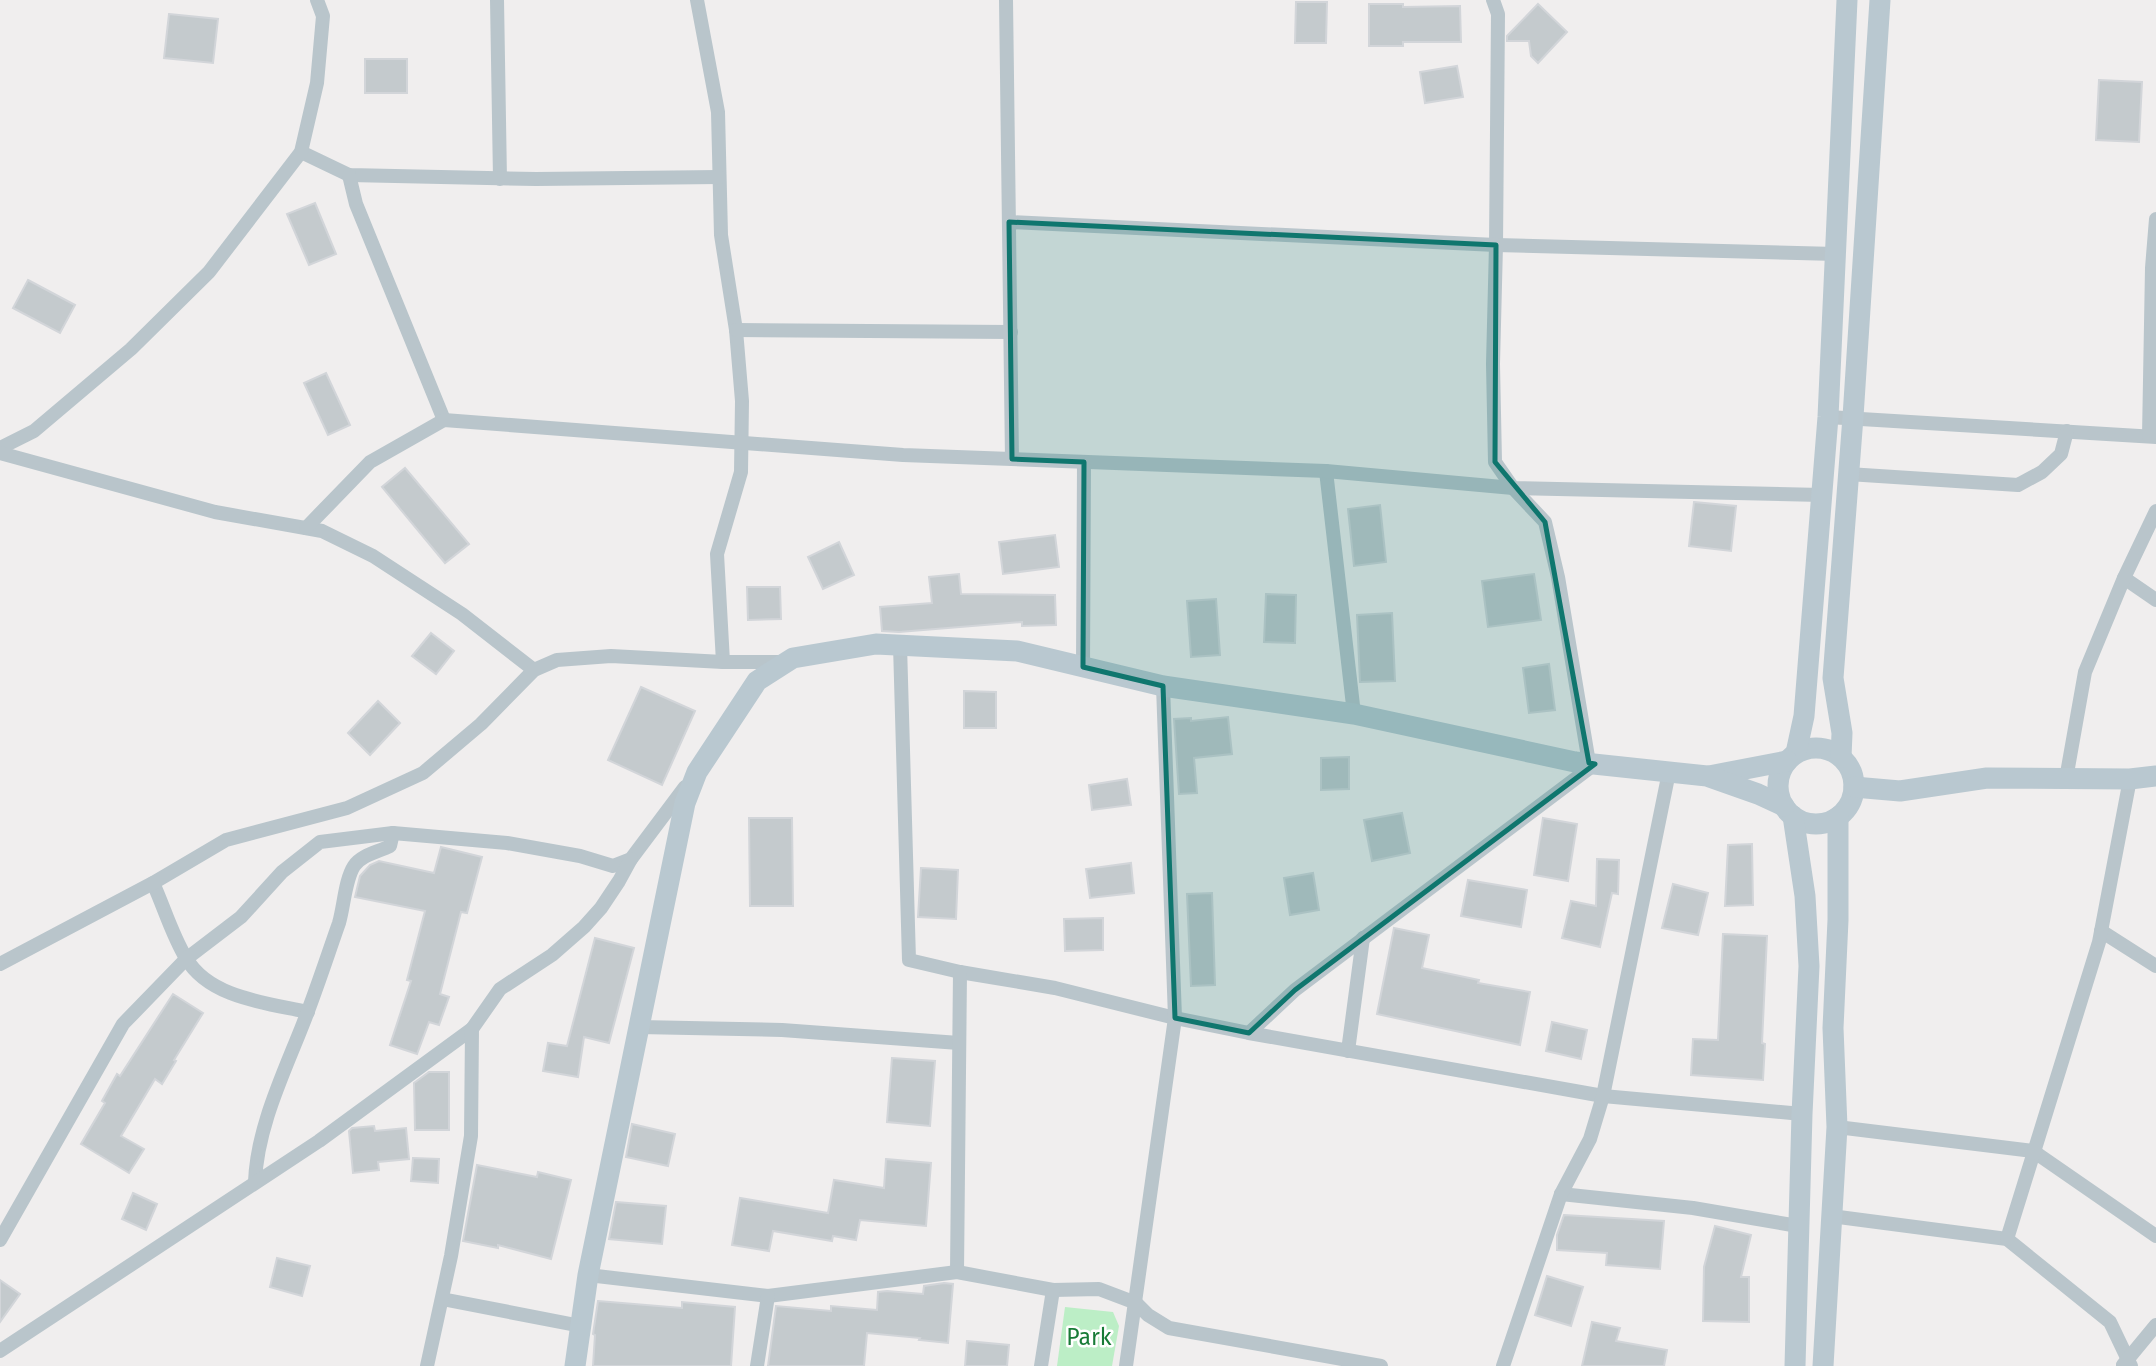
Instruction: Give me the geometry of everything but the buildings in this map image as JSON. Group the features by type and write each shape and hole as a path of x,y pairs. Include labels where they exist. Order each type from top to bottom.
{"street":[{"path":"0,450 34,431 131,349 209,272 301,152 317,83 323,16 317,0"},
{"path":"497,0 500,178"},
{"path":"697,0 718,112 721,234 736,330 742,401 741,472 718,554 723,662"},
{"path":"1006,0 1012,459"},
{"path":"1493,0 1498,14 1493,365 1495,462 1513,488 1545,522 1558,577 1592,764"},
{"path":"1795,1366 1809,965 1805,896 1788,811 1779,796 1778,783 1781,771 1792,757 1804,716 1828,417 1847,0"},
{"path":"1841,757 1842,733 1833,678 1880,0"},
{"path":"301,152 349,175 500,178 719,177"},
{"path":"349,175 356,204 444,420"},
{"path":"1828,417 2152,437 2152,268 2156,219"},
{"path":"1009,222 1496,245 1836,254"},
{"path":"736,330 1011,332"},
{"path":"306,528 370,462 444,420 904,455 1326,471 1513,488 1822,495"},
{"path":"1848,474 2018,485 2042,472 2061,454 2067,431"},
{"path":"0,450 215,513 322,531 373,556 462,614 534,670"},
{"path":"1083,667 1084,462"},
{"path":"1326,471 1354,714"},
{"path":"2066,779 2085,672 2156,510"},
{"path":"2124,578 2156,600"},
{"path":"0,1351 319,1141 472,1029 500,989 552,955 601,908 631,859 697,772 757,681 793,659 876,644 1017,651 1163,686 1354,714 1592,764 1707,776 1758,794 1803,821 1815,824 1838,817 1847,808 1854,787 1848,765 1841,757 1819,748 1807,749 1792,757 1707,776"},
{"path":"900,645 909,960 960,972 1055,988 1175,1018 1249,1033 1603,1096 1802,1114"},
{"path":"0,964 153,883 226,840 347,808 423,773 481,724 534,670 557,660 611,656 723,662 787,662"},
{"path":"1126,1366 1175,1018 1163,686"},
{"path":"1249,1033 1295,990 1592,764"},
{"path":"575,1366 588,1275 685,803 697,772"},
{"path":"1503,1366 1561,1194 1590,1139 1603,1096 1669,772"},
{"path":"1854,787 1900,790 1987,778 2130,779 2156,776"},
{"path":"2007,1239 2101,931 2130,779"},
{"path":"1823,1366 1837,1128 1833,1028 1838,920 1838,817"},
{"path":"0,1240 123,1024 186,959 241,917 282,873 320,842 393,833 507,843 580,856 613,866 631,859"},
{"path":"255,1182 256,1158 271,1109 341,915 352,869 359,859 390,846 393,833"},
{"path":"153,883 186,959 201,977 219,988 252,999 308,1012"},
{"path":"2101,931 2156,966"},
{"path":"1348,1051 1363,938"},
{"path":"957,1272 960,972"},
{"path":"639,1027 782,1030 960,1043"},
{"path":"427,1366 451,1256 471,1136 472,1029"},
{"path":"1837,1128 2034,1151 2156,1236"},
{"path":"1561,1194 1693,1208 1798,1226"},
{"path":"1831,1216 2007,1239 2110,1322 2127,1364"},
{"path":"588,1275 768,1296 957,1272 1053,1290 1099,1289 1136,1303 1148,1315 1169,1328 1381,1366"},
{"path":"1041,1366 1053,1290"},
{"path":"757,1366 768,1296"},
{"path":"442,1299 581,1326"},
{"path":"2127,1364 2156,1325"}],"highlighted area":[{"path":"1009,222 1496,245 1495,462 1545,522 1589,763 1595,764 1295,990 1249,1033 1175,1018 1163,686 1083,667 1084,462 1012,459"}],"green space":[{"name":"Park","path":"1065,1307 1113,1312 1119,1326 1112,1366 1057,1366"}]}
